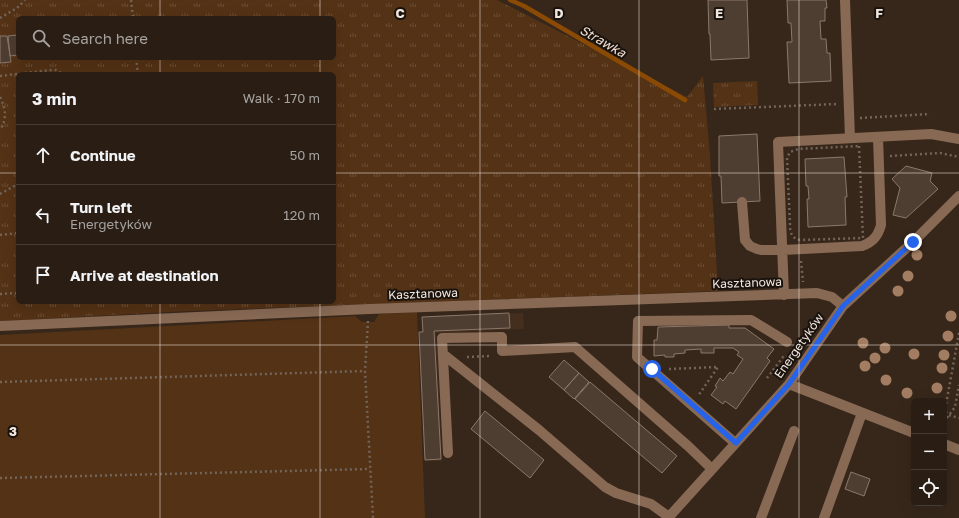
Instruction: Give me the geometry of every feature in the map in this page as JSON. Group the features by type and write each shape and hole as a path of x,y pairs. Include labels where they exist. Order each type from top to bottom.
{"street":[{"path":"845,0 850,138"},
{"path":"784,295 778,142 931,134 959,139"},
{"path":"742,202 744,236 747,244 753,248 761,250 783,250 862,246 873,241 880,231 881,225 878,137"},
{"name":"Energetyków","path":"668,518 789,384 843,306 913,242 959,196"},
{"name":"Kasztanowa","path":"0,326 361,309 823,294 832,297 843,306"},
{"path":"736,443 638,357 638,321 751,320 787,342"},
{"path":"448,453 442,338 502,337 502,351 575,347 712,469"},
{"path":"443,354 539,430 605,487 616,493 651,504 668,518"},
{"path":"789,384 911,432"},
{"path":"824,518 862,413"},
{"path":"761,518 794,431"},
{"path":"947,445 959,450"}],"path":[{"path":"0,18 17,8 25,0"},
{"path":"131,0 133,16"},
{"path":"136,60 138,72"},
{"path":"34,72 51,70 60,72"},
{"path":"0,76 16,74"},
{"path":"0,97 5,106 6,113 5,120 0,130"},
{"path":"714,109 859,103 860,118 930,114"},
{"path":"859,146 859,157 863,238 800,240 795,238 790,231 787,158 790,152 798,149 859,146"},
{"path":"859,157 940,153 959,157"},
{"path":"0,194 16,185"},
{"path":"0,235 16,233"},
{"path":"0,294 16,293"},
{"path":"368,322 365,371 373,518"},
{"path":"948,416 945,410 959,333"},
{"path":"467,356 492,356"},
{"path":"652,369 718,367 692,405"},
{"path":"0,382 365,371"},
{"path":"948,416 955,407 959,385"},
{"path":"948,416 959,418"},
{"path":"0,478 370,469"}],"shaded area":[{"path":"523,313 524,329 436,333 442,461 426,461 420,334 423,333 422,318"}],"green space":[{"path":"0,0 497,0 687,97 703,76 710,155 718,291 189,311 0,321"},
{"path":"757,81 758,105 714,107 713,83"},
{"path":"14,236 16,253 2,255 0,237"},
{"path":"417,312 425,518 0,518 0,335 355,316 362,322 374,322 379,314"}],"building":[{"path":"708,0 747,0 749,58 711,60"},
{"path":"787,0 826,0 827,8 825,8 825,21 820,21 821,39 826,39 827,53 830,53 831,81 789,83 787,42 792,42 791,23 788,23"},
{"path":"16,35 16,55 10,56 8,36"},
{"path":"0,36 7,36 11,62 0,63"},
{"path":"757,134 760,201 722,203 721,176 719,176 719,136"},
{"path":"844,157 847,197 845,197 846,225 808,227 807,199 809,199 808,186 806,186 805,159"},
{"path":"906,166 932,173 930,181 938,189 906,218 893,215 900,188 892,179"},
{"path":"509,313 510,328 434,331 441,459 425,460 419,332 423,332 422,317"},
{"path":"729,325 729,328 745,328 774,349 767,358 770,361 736,409 725,401 723,404 711,395 717,387 715,386 720,378 723,381 730,372 733,374 743,359 737,355 739,352 733,348 714,348 714,353 701,353 701,349 685,350 685,353 674,354 674,357 665,357 665,355 654,356 654,340 657,340 658,327"},
{"path":"564,360 579,373 564,390 549,377"},
{"path":"579,373 589,382 574,399 564,390"},
{"path":"590,382 677,456 662,473 575,399"},
{"path":"485,411 544,460 530,478 471,429"},
{"path":"851,472 870,479 864,496 845,489"}],"waterway":[{"name":"Strawka","path":"510,0 524,6 685,100"}],"route":[{"path":"652,369 736,443 789,384 843,306 913,242"}]}
